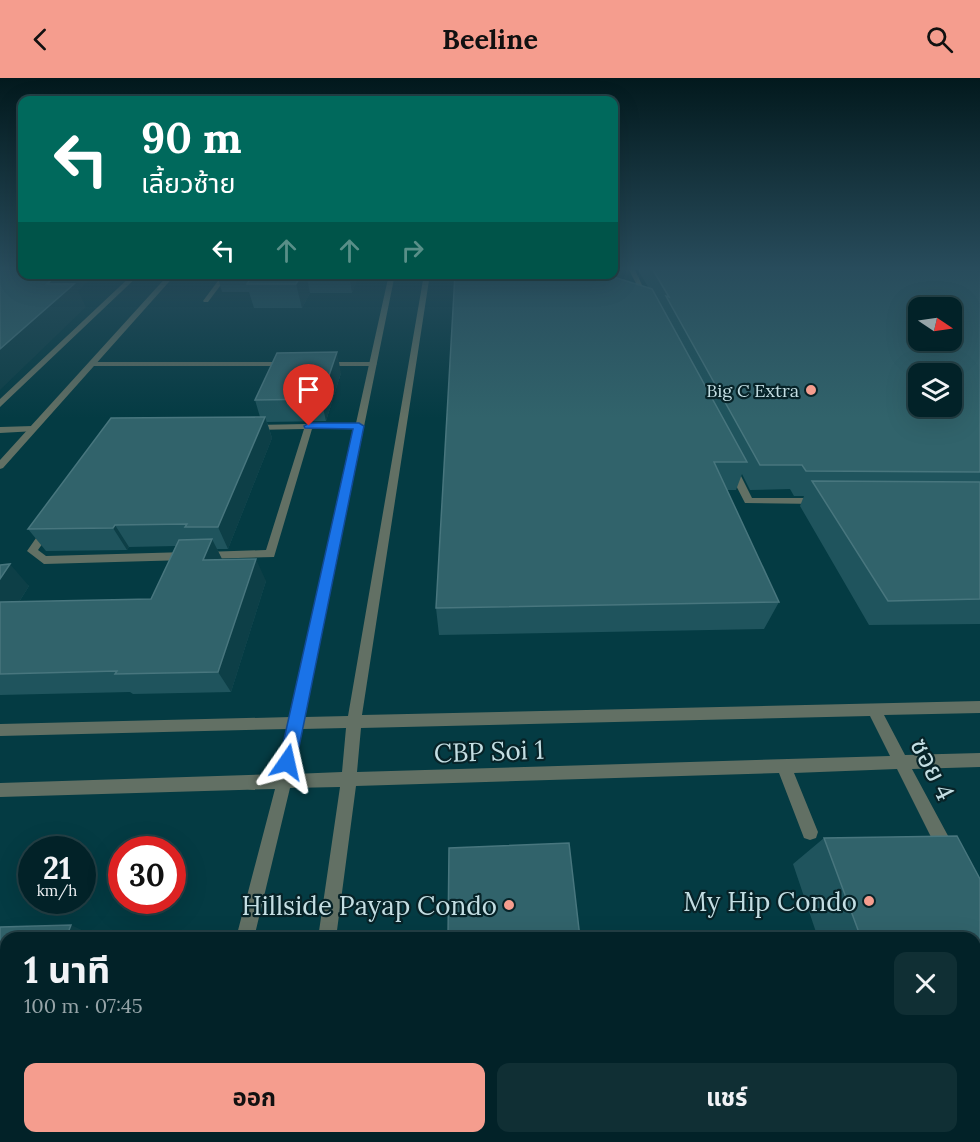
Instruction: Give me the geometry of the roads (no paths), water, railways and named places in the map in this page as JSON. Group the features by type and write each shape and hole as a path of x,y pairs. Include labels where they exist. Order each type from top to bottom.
{"street":[{"path":"0,404 89,320"},
{"path":"0,466 132,320"},
{"path":"246,932 284,781 382,320"},
{"path":"328,932 349,779 354,722 420,320"},
{"path":"93,364 291,364"},
{"path":"314,364 373,364"},
{"path":"52,522 32,551 44,560 270,554 309,426"},
{"path":"240,428 359,426"},
{"path":"0,430 33,429"},
{"path":"727,459 749,501 832,501"},
{"name":"CBP Soi 1","path":"0,730 980,707"},
{"name":"ซอย 4","path":"874,710 954,865"},
{"name":"CBP Soi 1","path":"0,790 980,760"},
{"path":"784,766 810,832"}],"place":[{"name":"Big C Extra","path":"811,390"},
{"name":"My Hip Condo","path":"869,901"},
{"name":"Hillside Payap Condo","path":"509,905"}]}
